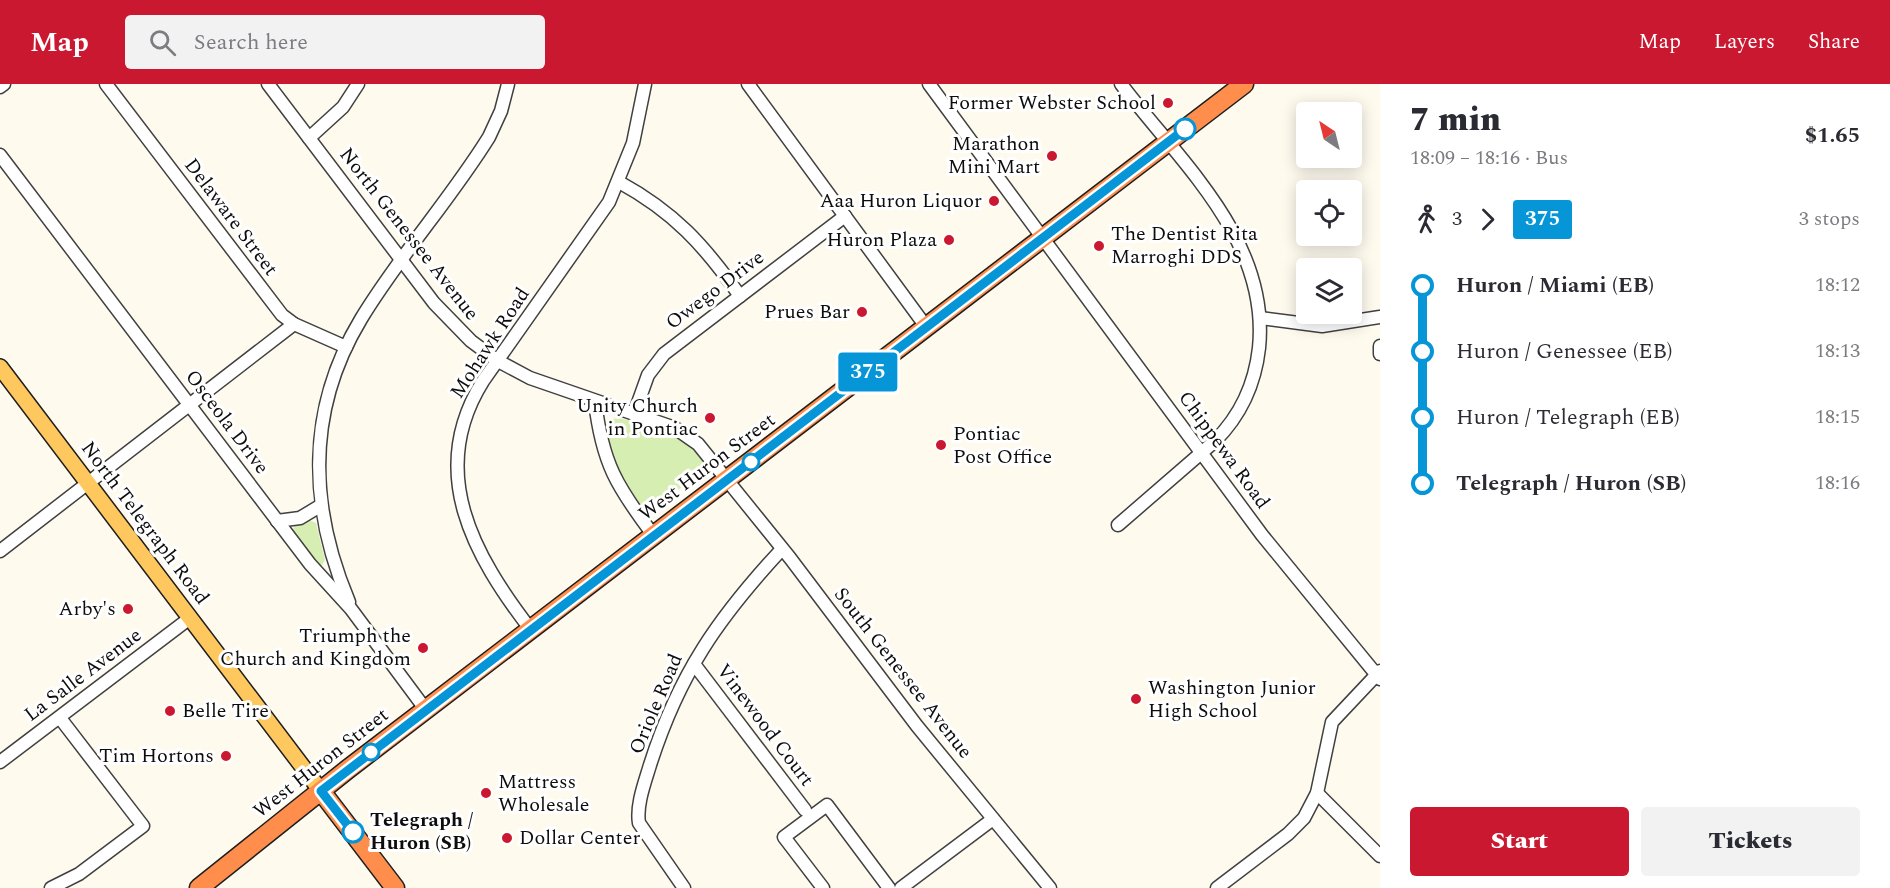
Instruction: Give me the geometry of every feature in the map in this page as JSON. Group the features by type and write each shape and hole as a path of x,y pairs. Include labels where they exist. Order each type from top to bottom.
{"highway":[{"name":"West Huron Street","path":"199,888 426,710 1244,84"},
{"path":"321,791 395,888"}],"main road":[{"name":"North Telegraph Road","path":"3,378 87,482 321,791"}],"street":[{"name":"Delaware Street","path":"106,84 276,309 294,324 346,347"},
{"name":"North Genessee Avenue","path":"268,84 449,321 498,361 537,381 685,434 698,444 727,480"},
{"path":"309,138 343,107 358,84"},
{"path":"351,609 333,563 320,506 318,463 322,425 332,382 346,347 368,308 489,137 501,111 508,84"},
{"name":"Mohawk Road","path":"531,630 484,564 468,527 460,490 458,455 463,424 475,394 591,230 619,182 637,130 645,84"},
{"path":"748,84 927,328"},
{"name":"Chippewa Road","path":"929,84 1283,562 1379,675"},
{"path":"1118,525 1230,425 1248,393 1258,356 1260,318 1251,271 1238,239 1210,198 1121,84"},
{"name":"Osceola Drive","path":"0,155 309,564 351,609 426,710"},
{"path":"619,182 656,204 682,224 708,253 740,296"},
{"name":"Owego Drive","path":"634,414 648,375 658,360 845,216"},
{"path":"1260,318 1322,326 1380,317"},
{"path":"0,551 294,324"},
{"path":"1380,346 1380,354"},
{"path":"594,400 602,447 611,472 654,536"},
{"name":"South Genessee Avenue","path":"727,480 917,726 1050,888"},
{"path":"277,521 300,518 320,506"},
{"name":"Oriole Road","path":"684,888 642,831 638,816 658,743 694,664 729,607 782,549"},
{"name":"La Salle Avenue","path":"0,762 190,618"},
{"name":"Vinewood Court","path":"694,664 805,810"},
{"path":"1217,888 1294,829 1310,809 1317,793 1332,722 1379,675"},
{"path":"51,888 79,874 143,826 60,718"},
{"path":"1317,793 1380,856"},
{"path":"822,888 784,837 827,805 889,888"},
{"path":"901,888 993,819"}],"green space":[{"path":"617,418 643,423 680,439 700,457 707,468 646,514 618,473 608,450 605,426 609,420"},
{"path":"309,520 316,523 325,560 322,565 318,565 292,531 295,525"}],"bus line":[{"name":"375","path":"353,832 321,791 1185,129"}],"place":[{"name":"Former Webster School","path":"1168,103"},
{"name":"Marathon Mini Mart","path":"1052,156"},
{"name":"Aaa Huron Liquor","path":"994,201"},
{"name":"Huron Plaza","path":"949,240"},
{"name":"The Dentist Rita Marroghi DDS","path":"1099,246"},
{"name":"Prues Bar","path":"862,312"},
{"name":"Unity Church in Pontiac","path":"710,418"},
{"name":"Pontiac Post Office","path":"941,445"},
{"name":"Arby's","path":"128,609"},
{"name":"Triumph the Church and Kingdom","path":"423,648"},
{"name":"Washington Junior High School","path":"1136,699"},
{"name":"Belle Tire","path":"170,711"},
{"name":"Tim Hortons","path":"226,756"},
{"name":"Mattress Wholesale","path":"486,793"},
{"name":"Telegraph / Huron (SB)","path":"353,832"},
{"name":"Dollar Center","path":"507,838"}]}
